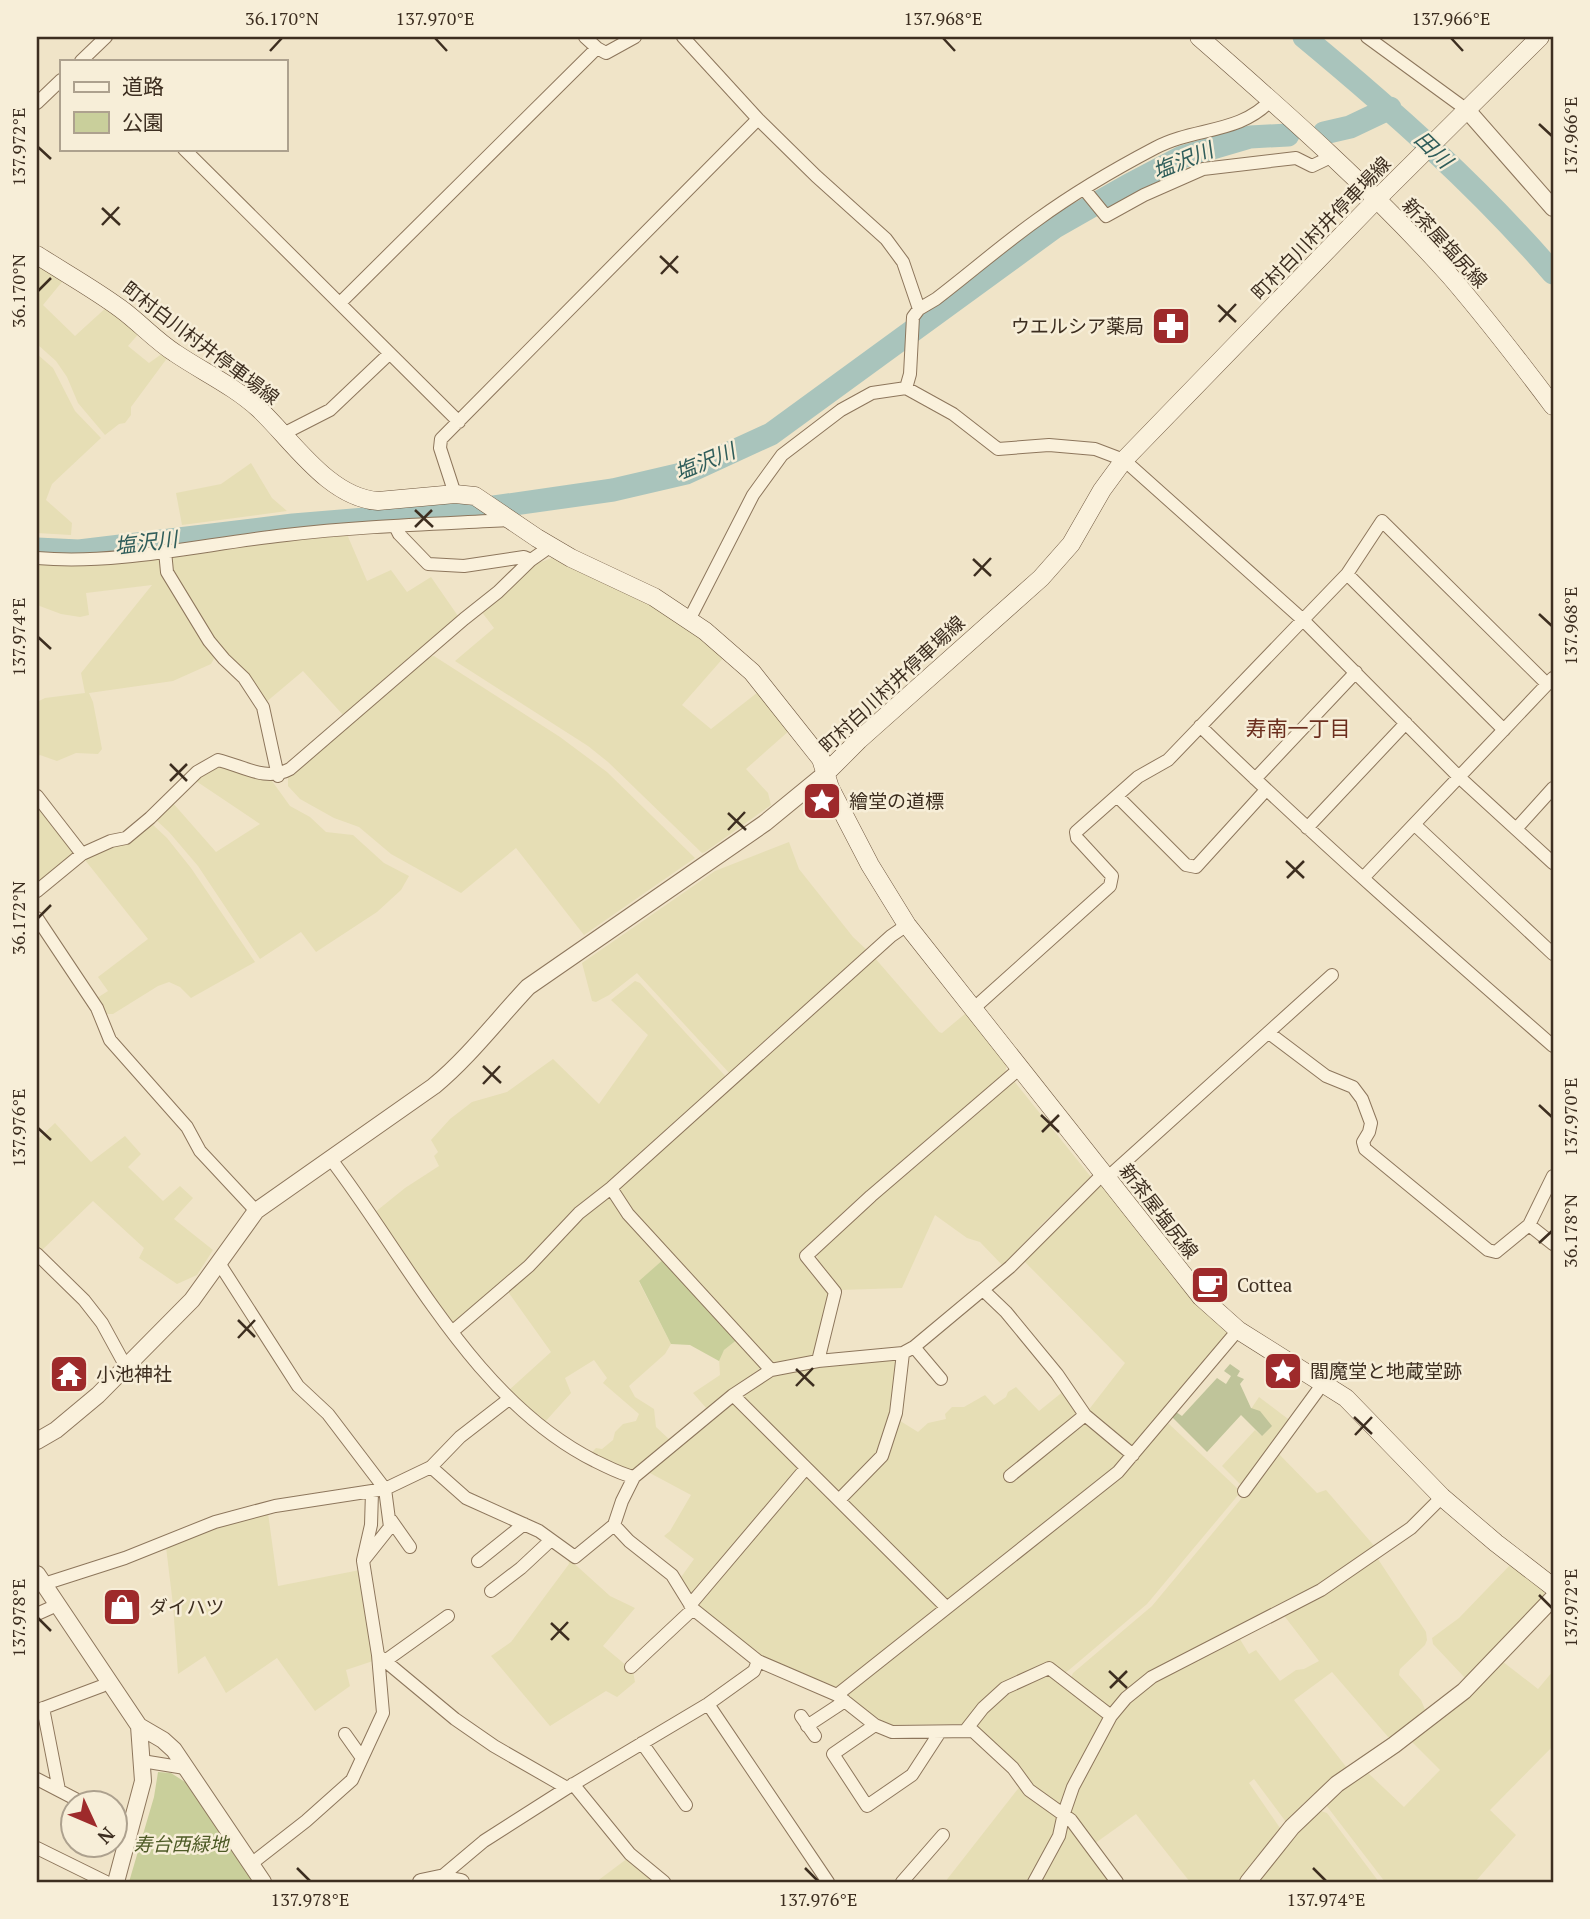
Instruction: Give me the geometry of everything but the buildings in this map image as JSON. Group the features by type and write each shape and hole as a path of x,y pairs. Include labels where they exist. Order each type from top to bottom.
{"main road":[{"name":"新茶屋塩尻線","path":"1199,37 1333,156 1382,194 1553,406"},
{"name":"町村白川村井停車場線","path":"37,254 94,289 175,353 259,408 303,455 339,487 367,500 455,494 475,496 551,546 654,597 689,620 752,672 821,759 826,773 859,740 1041,578 1071,544 1102,489 1124,460 1382,194 1540,37"},
{"name":"新茶屋塩尻線","path":"826,773 830,788 870,864 907,925 1201,1297 1238,1330 1346,1398 1442,1497 1553,1587"}],"street":[{"path":"88,59 106,37"},
{"path":"585,37 606,54 635,37"},
{"path":"683,37 758,119 886,239 903,262 916,313 911,374 906,388"},
{"path":"1367,37 1464,113 1553,208"},
{"path":"340,303 597,48"},
{"path":"37,103 60,81"},
{"path":"916,313 1036,221 1084,189 1158,146 1257,115 1271,100"},
{"path":"455,494 440,448 441,439 758,119"},
{"path":"185,150 459,422"},
{"path":"1084,189 1106,216 1144,195 1203,169 1296,158 1312,166 1333,156"},
{"path":"283,435 331,410 389,354"},
{"path":"689,620 753,495 782,455 841,410 872,393 906,388 953,414 999,449 1049,446 1095,449 1124,460 1302,619 1459,777 1553,863"},
{"path":"37,558 75,561 118,558 288,535 509,519"},
{"path":"973,1009 1110,886 1112,876 1077,838 1076,832 1138,777 1168,760 1347,574 1382,521 1550,681 1363,878"},
{"path":"395,526 399,534 428,564 464,566 524,557 531,560"},
{"path":"37,891 82,854 111,841 126,838 197,772 218,760 257,774 278,776 290,769 498,592 531,560 551,546"},
{"path":"165,551 167,572 209,641 244,678 263,707 278,776"},
{"path":"1347,574 1504,730"},
{"path":"1255,779 1356,672"},
{"path":"1307,828 1406,723"},
{"path":"1200,726 1461,968 1550,1038"},
{"path":"37,1441 56,1430 98,1395 192,1300 256,1211 409,1105 455,1069 528,987 765,823 826,773"},
{"path":"1516,829 1553,788"},
{"path":"1116,796 1186,865 1196,867 1266,790"},
{"path":"37,796 82,854"},
{"path":"1415,825 1553,954"},
{"path":"37,918 97,1008 110,1041 187,1128 200,1151 256,1211"},
{"path":"453,1331 529,1265 579,1213 611,1188 891,936 907,925"},
{"path":"430,1467 466,1498 524,1524 575,1557 614,1525 634,1477 733,1395 771,1370 818,1360 908,1350 1010,1267 1105,1176 1332,975"},
{"path":"1269,1033 1317,1070 1353,1087 1362,1100 1371,1123 1363,1142 1365,1149 1488,1250 1496,1252 1529,1225 1553,1176"},
{"path":"818,1360 835,1292 806,1256 871,1196 1019,1069"},
{"path":"330,1158 453,1331 509,1399 551,1434 582,1454 623,1475 634,1477"},
{"path":"611,1188 628,1213 771,1370"},
{"path":"1529,1225 1553,1244"},
{"path":"37,1254 84,1300 103,1323 125,1365"},
{"path":"219,1263 299,1386 328,1414 379,1491 391,1520 410,1547"},
{"path":"983,1290 1006,1312 1057,1374 1085,1415 1133,1455"},
{"path":"815,1737 804,1721 841,1698 946,1607 1118,1472 1238,1330"},
{"path":"908,1350 941,1379"},
{"path":"840,1499 882,1456 896,1413 908,1350"},
{"path":"1244,1491 1324,1382"},
{"path":"733,1395 946,1607"},
{"path":"263,1882 174,1750 139,1726 40,1579 125,1558 215,1522 275,1506 379,1491 430,1467 460,1437 509,1399"},
{"path":"1010,1476 1085,1415"},
{"path":"640,1664 806,1468"},
{"path":"251,1864 306,1821 352,1780 383,1713 381,1658 363,1561 379,1491"},
{"path":"1034,1882 1059,1836 1073,1787 1111,1716 1126,1698 1152,1677 1321,1590 1410,1528 1442,1497"},
{"path":"363,1561 390,1527 391,1520"},
{"path":"478,1562 524,1524"},
{"path":"614,1525 629,1541 672,1575 691,1607 758,1661 841,1698 876,1725 892,1732 973,1731 1013,1768 1029,1790 1064,1813 1117,1882"},
{"path":"491,1591 551,1540"},
{"path":"1248,1882 1292,1827 1337,1784 1394,1745 1464,1691 1553,1598"},
{"path":"37,1614 57,1605"},
{"path":"381,1658 448,1616"},
{"path":"381,1658 455,1719 494,1746 570,1786 630,1854 664,1882"},
{"path":"440,1878 484,1841 708,1704 754,1671 758,1661"},
{"path":"965,1731 983,1708 1005,1688 1049,1668 1111,1716"},
{"path":"59,1790 40,1710 102,1686 108,1681"},
{"path":"708,1704 828,1882"},
{"path":"876,1725 832,1755 867,1806 912,1775 940,1732"},
{"path":"116,1882 143,1781 139,1726"},
{"path":"345,1734 362,1758"},
{"path":"642,1743 686,1805"},
{"path":"142,1761 185,1768"},
{"path":"37,1779 59,1790"},
{"path":"902,1882 940,1843"},
{"path":"37,1848 106,1882"},
{"path":"421,1882 440,1878 461,1882"}],"shaded area":[{"path":"37,262 66,277 43,305 75,336 109,305 141,331 128,346 149,363 163,353 168,357 131,407 131,415 125,423 119,424 105,435 78,403 67,377 56,361 37,344"},
{"path":"37,354 53,368 75,411 101,438 52,484 46,500 72,523 71,535 37,533"},
{"path":"251,463 272,498 287,511 182,525 176,493 221,484"},
{"path":"346,532 367,581 391,570 407,592 431,577 458,616 344,716 303,671 265,703 222,651 171,568 170,553"},
{"path":"160,554 216,655 211,664 173,681 89,693 102,749 98,754 76,753 57,761 40,755 37,757 37,702 45,698 85,693 81,673 152,585 86,593 89,615 80,617 61,614 37,605 37,560"},
{"path":"557,556 664,610 725,656 682,705 711,729 758,692 790,730 746,769 768,793 771,805 705,852 702,853 588,746 455,661 494,628 481,611 533,565"},
{"path":"434,656 560,737 607,772 695,858 584,935 516,848 461,893 391,854 359,827 334,818 300,799 288,786 288,777 423,658"},
{"path":"220,767 272,781 290,806 310,817 326,832 353,835 384,863 409,876 401,890 377,912 316,952 301,932 260,959 198,866 155,819 172,802 216,852 260,824 196,781 207,772"},
{"path":"37,799 74,850 74,856 37,885"},
{"path":"151,823 191,868 255,962 191,998 180,987 169,982 113,1014 106,1014 97,998 108,991 98,977 148,939 85,860"},
{"path":"789,842 799,869 853,937 869,952 732,1076 637,973 609,995 596,1002 592,1001 582,963 715,871"},
{"path":"874,957 939,1032 942,1033 966,1013 1007,1064 1005,1073 800,1253 829,1292 822,1327 812,1356 771,1362 630,1210 618,1190"},
{"path":"635,981 640,983 729,1080 523,1266 454,1324 374,1213 439,1166 434,1156 438,1152 431,1140 450,1119 472,1102 507,1092 553,1059 599,1104 648,1035 611,1000"},
{"path":"1014,1081 1091,1177 1003,1266 980,1242 967,1238 935,1215 902,1288 840,1290 819,1263 817,1256 820,1249 1006,1083"},
{"path":"55,1123 91,1162 125,1136 141,1154 128,1167 163,1201 180,1186 193,1198 174,1219 213,1250 197,1275 177,1284 139,1258 144,1248 93,1201 40,1252 37,1248 37,1140"},
{"path":"1096,1184 1104,1184 1232,1331 1133,1449 1087,1412 1125,1363 1023,1260"},
{"path":"606,1195 665,1258 639,1282 671,1344 665,1354 629,1386 635,1397 654,1409 656,1427 671,1441 635,1471 626,1472 590,1454 596,1448 602,1449 613,1440 615,1432 623,1424 636,1421 639,1414 603,1383 607,1378 594,1360 565,1378 571,1393 544,1423 508,1391 551,1352 506,1289"},
{"path":"738,1339 763,1366 707,1409 693,1393 720,1375 719,1358 724,1350"},
{"path":"901,1360 895,1401 881,1452 839,1491 746,1403 744,1394 768,1377 819,1366"},
{"path":"1016,1387 1039,1411 1065,1390 1084,1418 1128,1456 953,1598 946,1599 848,1500 851,1493 876,1469 897,1419 918,1432 928,1423 946,1419 945,1414 952,1407 964,1407 985,1395 994,1405"},
{"path":"1259,1397 1292,1422 1246,1484 1241,1485 1222,1466 1255,1430 1262,1436 1251,1409"},
{"path":"730,1403 797,1464 797,1473 691,1596 679,1580 694,1559 664,1536 670,1531 691,1495 648,1472"},
{"path":"1168,1423 1238,1489 1239,1494 1147,1604 1069,1670 1063,1674 1052,1665 1004,1687 967,1724 888,1725 845,1696"},
{"path":"1276,1451 1317,1493 1326,1490 1376,1548 1338,1576 1150,1676 1109,1709 1070,1680 1073,1673 1152,1606 1246,1493"},
{"path":"805,1475 938,1603 937,1610 841,1686 831,1687 760,1656 759,1652 714,1622 698,1605"},
{"path":"268,1513 278,1586 360,1570 373,1661 346,1670 350,1686 315,1711 277,1658 226,1693 205,1656 178,1674 166,1547 184,1537"},
{"path":"1376,1556 1426,1632 1425,1645 1400,1669 1399,1675 1421,1700 1426,1712 1389,1738 1332,1672 1294,1700 1347,1768 1333,1777 1286,1822 1254,1779 1249,1783 1280,1828 1237,1882 1190,1882 1136,1814 1094,1844 1069,1812 1069,1807 1110,1723 1136,1692 1238,1636 1249,1654 1256,1650 1280,1681 1296,1670 1319,1661 1282,1613"},
{"path":"568,1558 610,1596 635,1608 603,1646 633,1671 635,1682 617,1697 606,1691 550,1726 491,1656 511,1642 569,1564"},
{"path":"1512,1563 1544,1586 1544,1596 1465,1678 1433,1644 1432,1638 1459,1618"},
{"path":"1502,1661 1538,1689 1553,1671 1553,1746 1490,1810 1516,1835 1475,1882 1385,1882 1326,1805 1367,1772 1404,1807 1440,1770 1412,1742 1449,1714"},
{"path":"1047,1672 1108,1718 1060,1807 1035,1790 1015,1764 975,1724 1000,1695"},
{"path":"1021,1785 1060,1820 1031,1882 945,1882"},
{"path":"1318,1810 1327,1813 1379,1882 1256,1882"},
{"path":"1066,1820 1114,1882 1037,1882"},
{"path":"628,1858 657,1882 596,1882"}],"green space":[{"path":"665,1258 738,1339 724,1350 719,1361 690,1345 671,1344 639,1281"},
{"path":"1230,1364 1240,1371 1237,1376 1244,1379 1240,1384 1251,1408 1260,1411 1272,1426 1262,1436 1241,1415 1207,1452 1171,1416 1176,1412 1182,1416 1217,1378 1226,1384 1231,1376 1224,1371"},
{"name":"寿台西緑地","path":"158,1772 171,1773 185,1782 254,1882 129,1882 154,1797"}],"waterway":[{"name":"田川","path":"1304,37 1433,150 1495,210 1553,273"},
{"name":"塩沢川","path":"1324,133 1350,127 1390,108"},
{"name":"塩沢川","path":"37,549 79,551 293,525 473,510 613,490 686,473 771,434 1055,227 1127,186 1182,157 1250,137 1288,135"}],"place":[{"name":"ウエルシア薬局","path":"1171,326"},
{"name":"繪堂の道標","path":"822,801"},
{"name":"Cottea","path":"1210,1285"},
{"name":"閻魔堂と地蔵堂跡","path":"1283,1371"},
{"name":"小池神社","path":"69,1374"},
{"name":"ダイハツ","path":"122,1607"}],"district":[{"name":"寿南一丁目","path":"1298,729"}]}
